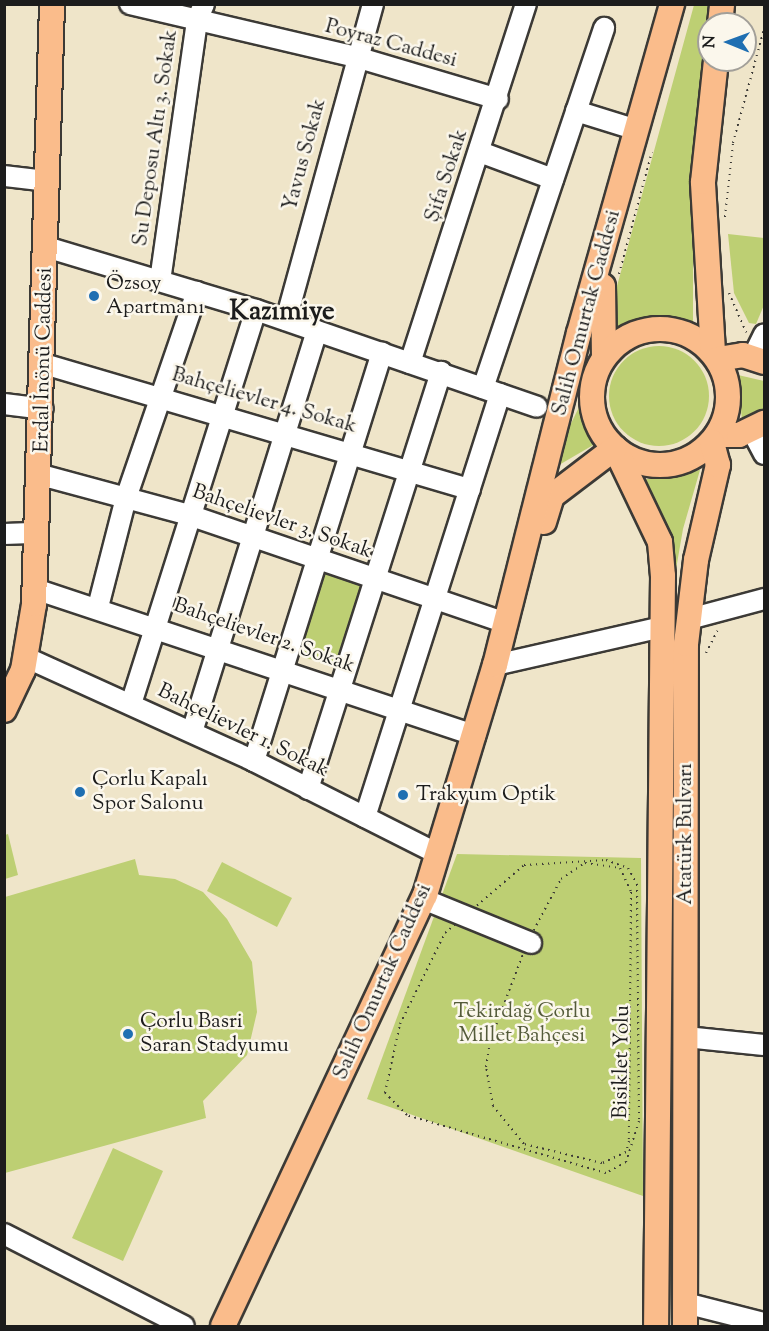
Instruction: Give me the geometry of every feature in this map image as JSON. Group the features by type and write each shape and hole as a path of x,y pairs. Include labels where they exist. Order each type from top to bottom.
{"main road":[{"name":"Erdal İnönü Caddesi","path":"4,711 25,657 35,589 41,475 52,4"},
{"name":"Salih Omurtak Caddesi","path":"224,1326 422,900 438,854 495,664 565,391 672,4"},
{"path":"715,72 704,182 715,356"},
{"name":"Salih Omurtak Caddesi","path":"506,623 552,496 615,448 593,410 606,355 600,308 614,213"},
{"path":"565,391 631,334 666,328 699,340 715,356 756,354"},
{"name":"Atatürk Bulvarı","path":"685,1315 689,619 696,560 718,465 737,431 715,356"},
{"path":"615,448 647,464 665,465 691,458 737,431"},
{"name":"Atatürk Bulvarı","path":"615,448 660,542 656,1326"}],"street":[{"name":"Poyraz Caddesi","path":"130,4 200,12 498,99"},
{"name":"Yavus Sokak","path":"286,320 356,57 374,4"},
{"name":"Şifa Sokak","path":"410,363 498,99 526,4"},
{"name":"Su Deposu Altı 3. Sokak","path":"160,281 200,12"},
{"path":"365,817 470,489 492,391 553,179 604,28"},
{"path":"576,111 637,130"},
{"path":"480,152 553,179"},
{"path":"4,176 47,181"},
{"path":"46,247 256,310 537,407"},
{"path":"98,608 126,498 197,292"},
{"path":"131,704 189,515 224,414 256,310"},
{"path":"192,732 216,646 288,432 317,331"},
{"path":"254,761 382,353"},
{"name":"Bahçelievler 4. Sokak","path":"44,364 288,432 470,489"},
{"path":"308,789 412,469 441,372"},
{"path":"4,404 42,409"},
{"path":"737,431 765,454"},
{"name":"Bahçelievler 3. Sokak","path":"41,475 189,515 506,623"},
{"path":"4,534 38,533"},
{"name":"Bahçelievler 2. Sokak","path":"35,589 340,687 475,735"},
{"path":"689,619 765,599"},
{"path":"495,664 658,628"},
{"name":"Bahçelievler 1. Sokak","path":"25,657 254,761 438,854"},
{"path":"433,903 530,942"},
{"path":"686,1036 765,1045"},
{"path":"4,1234 184,1326"},
{"path":"685,1315 765,1323"}],"path":[{"path":"724,229 733,143 765,29"},
{"path":"617,284 652,150"},
{"path":"727,288 756,354 736,370 737,431"},
{"path":"606,355 653,324 693,332"},
{"path":"641,478 704,467"},
{"name":"Bisiklet Yolu","path":"606,860 633,875 639,1120 626,1162 606,1173 595,1170 407,1115 385,1093 400,1024 445,933 463,915 524,865 606,860"},
{"path":"585,863 620,868 631,892 629,1141 626,1152 615,1159 586,1162 524,1144 493,1107 486,1067 490,1041 530,942 555,887 572,867 585,863"}],"green space":[{"path":"694,5 712,5 711,12 697,12 697,72 706,72 693,227 693,324 653,320 613,339 617,286"},
{"path":"728,234 764,238 764,305 756,324 749,323 734,293"},
{"path":"659,346 687,354 701,368 709,396 701,424 687,438 659,446 631,438 617,424 609,396 617,368 631,354"},
{"path":"738,375 764,381 764,409 742,421"},
{"path":"587,391 595,444 547,472"},
{"path":"700,470 683,529 675,575 669,529 642,480"},
{"path":"321,572 361,585 334,667 294,654"},
{"path":"8,834 18,875 5,879 5,835"},
{"name":"Tekirdağ Çorlu Millet Bahçesi","path":"457,854 641,858 643,1196 367,1099"},
{"name":"Çorlu Basri Saran Stadyumu","path":"135,859 139,875 175,879 203,892 227,919 252,962 257,1012 247,1055 203,1101 206,1118 5,1173 5,897"},
{"path":"222,862 292,898 277,927 207,891"},
{"path":"113,1148 163,1171 123,1261 72,1238"}],"place":[{"name":"Özsoy Apartmanı","path":"94,296"},
{"name":"Çorlu Kapalı Spor Salonu","path":"80,792"},
{"name":"Trakyum Optik","path":"403,795"},
{"name":"Çorlu Basri Saran Stadyumu","path":"128,1034"}],"district":[{"name":"Kazımiye","path":"282,313"}]}
